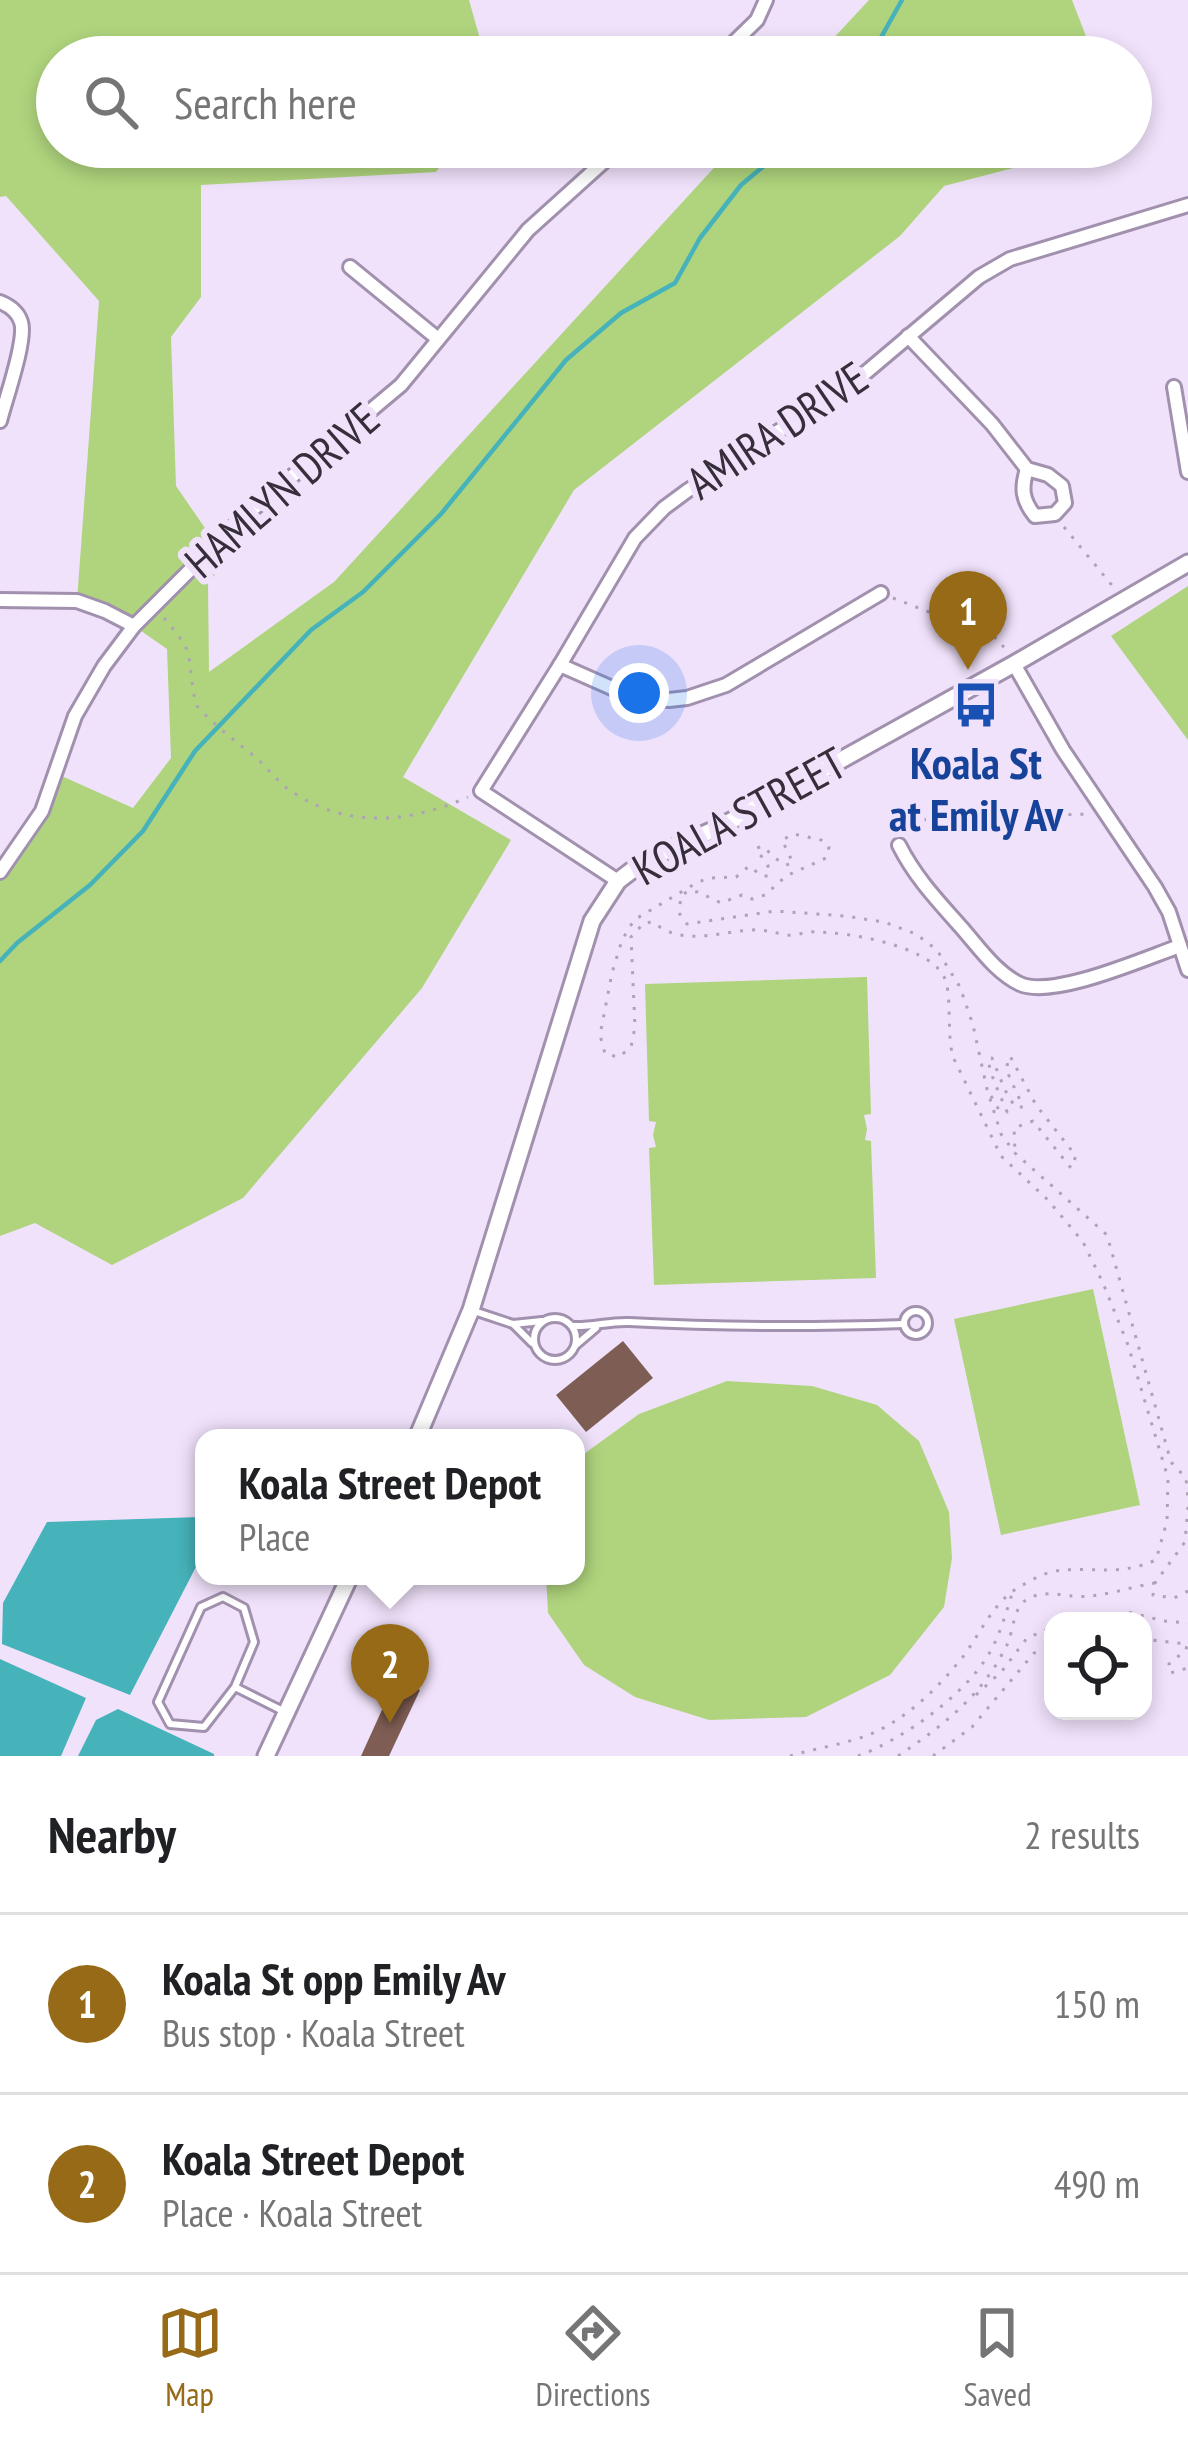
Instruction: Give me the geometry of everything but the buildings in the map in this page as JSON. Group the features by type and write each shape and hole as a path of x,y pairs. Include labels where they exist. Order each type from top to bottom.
{"street":[{"path":"741,36 757,20 766,0"},
{"name":"HAMLYN DRIVE","path":"0,872 42,811 75,716 134,626 240,520 401,386 528,230 597,168"},
{"name":"AMIRA DRIVE","path":"481,791 634,538 650,521 857,380 979,277 1010,259 1188,205"},
{"path":"350,267 438,339"},
{"path":"0,302 21,319 23,335 0,422"},
{"path":"908,336 992,424 1027,469 1048,475 1062,486 1065,503 1055,514 1034,516 1025,503 1022,484 1027,469"},
{"path":"1174,387 1188,472"},
{"name":"KOALA STREET","path":"421,1429 471,1310 592,921 618,880 644,861 722,826 1014,664 1188,562"},
{"path":"560,665 631,696 687,698 726,685 881,593"},
{"path":"0,600 77,602 134,626"},
{"path":"1014,664 1063,750 1155,887 1169,912 1188,970"},
{"path":"481,791 618,880"},
{"path":"899,845 911,871 997,967 1030,988 1054,988 1180,946"},
{"path":"266,1756 346,1585"}],"lane":[{"path":"471,1310 513,1324 542,1322"},
{"path":"916,1311 926,1315 928,1324 923,1334 914,1336 904,1324 907,1315 916,1311"},
{"path":"535,1346 534,1333 548,1318 596,1328 624,1322 794,1327 904,1324"},
{"path":"513,1324 543,1356 555,1360 568,1356 596,1328"},
{"path":"573,1326 575,1346"},
{"path":"223,1597 244,1608 254,1642 236,1687 204,1727 170,1724 158,1702 201,1607 223,1597"},
{"path":"236,1687 286,1713"}],"path":[{"path":"1055,514 1121,602"},
{"path":"881,593 998,639 1014,664"},
{"path":"154,606 188,652 196,706 284,786 308,801 346,817 388,818 439,810 481,791"},
{"path":"899,845 915,822 928,819 1104,814"},
{"path":"790,1756 871,1734 921,1703 958,1664 998,1603 1013,1591 1052,1571 1112,1572 1156,1560 1167,1521 1168,1478 1128,1345 1083,1242 1048,1200 1000,1156 953,1057 948,1041 949,989 942,971 902,945 844,935 812,931 792,936 752,930 688,938 653,922 644,923 631,937 635,1027 631,1047 619,1057 605,1054 600,1035 612,973 634,920 710,878 736,877 749,866 768,876 767,862 756,849 760,846 786,865 793,863 782,840 787,836 821,840 829,847 826,857 752,899 742,896 721,903 688,891 681,896 679,913 687,924 775,911 884,922 916,934 937,950 959,988 1001,1134 1107,1235 1172,1462 1186,1478 1185,1542 1156,1583 1153,1595 1174,1598 1188,1592"},
{"path":"987,1089 999,1110 1007,1112 993,1081 988,1063 992,1058 1015,1107 1023,1107 1006,1069 1010,1056 1036,1105 1076,1156 1071,1168 1033,1121 1014,1128 1016,1153"},
{"path":"966,1704 991,1673 1027,1599 1056,1593 1093,1595 1156,1583"},
{"path":"858,1756 910,1729 969,1679 997,1639 1013,1591"},
{"path":"1152,1619 1188,1623"},
{"path":"898,1756 966,1704 1002,1671 1027,1638 1044,1631"},
{"path":"1152,1640 1186,1644 1186,1650 1169,1664 1170,1673 1188,1668"},
{"path":"933,1756 972,1727 1034,1653 1044,1651"}],"shaded area":[{"path":"0,0 469,0 479,36 36,36 36,168 439,168 436,172 201,185 201,297 171,337 176,486 227,560 208,583 209,672 334,582 714,168 1013,168 944,186 900,236 574,490 403,777 511,840 422,988 243,1198 112,1265 35,1223 0,1236 0,872 55,773 133,808 171,758 167,649 134,626 77,601 99,301 6,196 0,197"},
{"path":"869,0 1072,0 1086,36 836,36"},
{"path":"1188,586 1188,740 1111,636"},
{"path":"867,977 871,1114 864,1115 865,1140 871,1141 876,1278 654,1285 649,1148 656,1147 656,1122 649,1121 645,984"},
{"path":"1093,1289 1140,1505 1001,1535 954,1319"},
{"path":"727,1381 812,1386 877,1405 919,1441 949,1512 952,1558 944,1607 890,1675 806,1717 709,1720 635,1697 584,1665 548,1613 546,1585 585,1585 585,1453 639,1414"},
{"path":"195,1517 195,1569 130,1695 2,1644 3,1603 47,1522"},
{"path":"0,1659 86,1698 61,1756 0,1756"},
{"path":"118,1709 214,1756 78,1756 96,1720"}],"waterway":[{"path":"882,36 902,0"},
{"path":"0,961 90,885 143,831 195,751 311,630 363,592 441,514 566,360 621,313 675,283 700,238 741,185 761,168"}],"place":[{"name":"Koala St opp Emily Av","path":"968,670"},
{"name":"Koala St at Emily Av","path":"976,705"},
{"name":"Koala Street Depot","path":"390,1723"}]}
